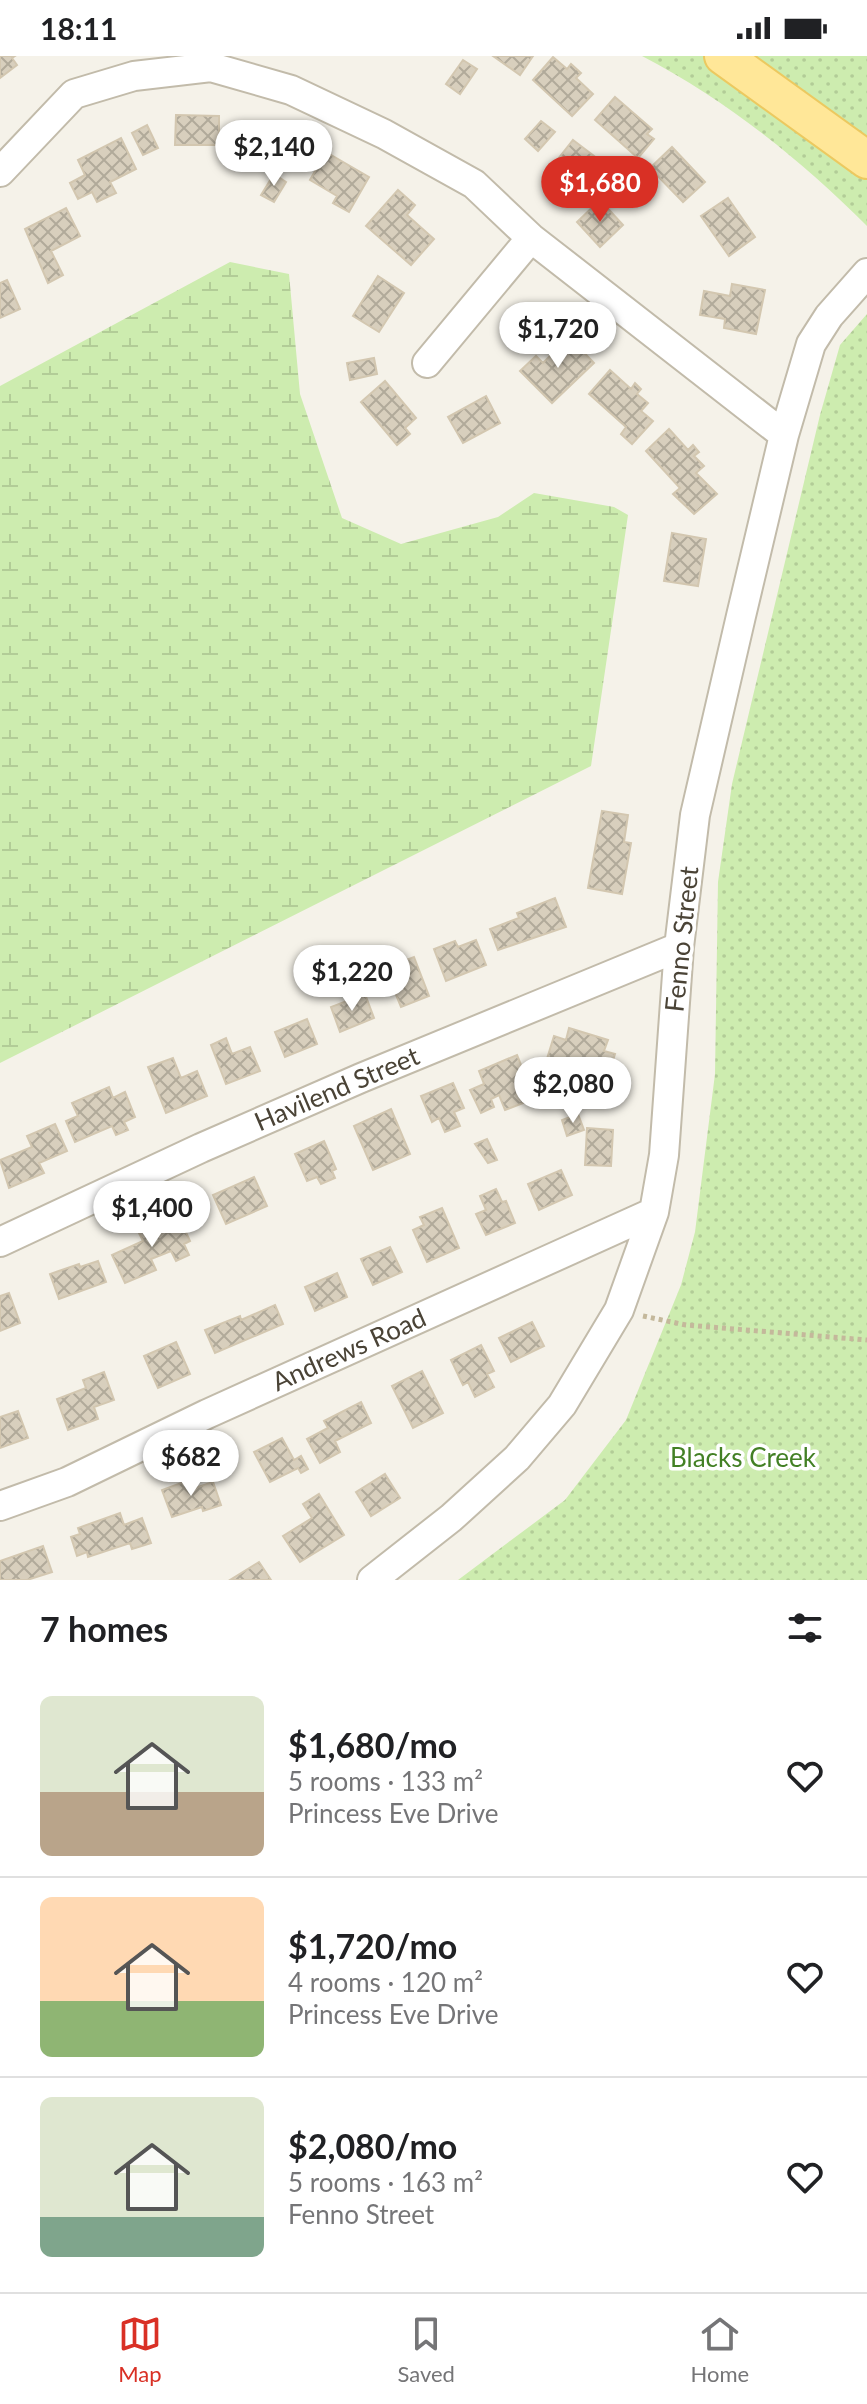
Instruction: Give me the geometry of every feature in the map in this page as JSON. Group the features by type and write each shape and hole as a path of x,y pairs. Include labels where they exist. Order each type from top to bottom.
{"main road":[{"path":"723,56 867,160"}],"street":[{"path":"0,172 7,161 74,94 134,76 211,67 291,90 384,134 474,184 531,238 784,435"},
{"path":"427,363 531,238"},
{"name":"Fenno Street","path":"372,1580 451,1518 517,1458 562,1405 619,1310 654,1212 664,1155 679,947 695,815 784,435 811,344 829,316 867,273"},
{"name":"Havilend Street","path":"0,1242 201,1148 361,1078 679,947"},
{"name":"Andrews Road","path":"0,1506 67,1482 207,1414 654,1212"}],"path":[{"path":"619,1310 686,1325 867,1340"}],"green space":[{"path":"642,56 867,56 867,226 761,132 703,91"},
{"path":"230,262 289,274 300,394 342,518 401,544 498,517 534,493 614,507 628,515 591,766 0,1063 0,386"},
{"name":"Blacks Creek","path":"867,314 867,1580 458,1580 565,1500 626,1420 681,1285 695,1232 715,1074 718,882 732,784 820,415 840,345"}],"building":[{"path":"0,56 15,56 12,58 17,65 0,78"},
{"path":"493,56 533,56 520,75"},
{"path":"553,57 567,69 571,64 581,73 576,78 593,94 572,116 533,80"},
{"path":"463,60 477,69 460,94 446,84"},
{"path":"615,97 652,129 647,134 654,139 638,158 595,120"},
{"path":"176,115 219,116 219,145 175,145"},
{"path":"541,121 555,132 538,151 525,139"},
{"path":"147,125 158,148 143,155 132,133"},
{"path":"267,127 296,140 283,169 254,156"},
{"path":"121,138 136,169 110,182 116,193 97,202 92,192 78,199 70,183 85,175 78,160"},
{"path":"573,140 594,156 575,181 554,164"},
{"path":"672,147 705,182 683,202 650,168"},
{"path":"326,152 369,177 349,212 333,203 337,196 310,180"},
{"path":"274,174 286,182 274,202 261,195"},
{"path":"398,190 415,205 407,215 434,239 411,265 366,226"},
{"path":"728,198 755,237 729,256 701,216"},
{"path":"600,200 623,225 600,247 577,222"},
{"path":"66,208 80,236 51,251 63,275 48,283 25,229"},
{"path":"378,276 404,293 379,332 353,316"},
{"path":"7,280 20,309 0,318 0,283"},
{"path":"732,284 765,290 756,334 724,328 725,319 700,315 704,291 730,296"},
{"path":"569,337 594,363 552,403 520,371 536,356 543,363"},
{"path":"374,358 377,374 350,380 347,363"},
{"path":"610,370 631,389 635,383 641,389 637,394 648,403 641,411 653,421 632,444 621,434 626,427 589,394"},
{"path":"385,381 416,418 405,428 410,434 397,445 361,402"},
{"path":"486,396 500,423 463,443 448,417"},
{"path":"669,429 688,450 693,445 699,452 694,456 704,466 696,473 717,494 694,514 673,494 680,488 646,451"},
{"path":"672,533 706,539 698,586 664,581"},
{"path":"602,811 628,815 624,842 631,843 622,894 588,888"},
{"path":"555,898 566,927 498,950 490,929 519,918 517,913"},
{"path":"476,940 486,965 446,981 434,949 455,941 458,947"},
{"path":"414,957 429,996 401,1007 385,968"},
{"path":"365,994 374,1018 340,1032 331,1007"},
{"path":"307,1019 317,1044 285,1057 275,1032"},
{"path":"569,1028 608,1040 604,1051 615,1054 609,1073 561,1059 559,1065 546,1062 554,1036 566,1040"},
{"path":"226,1038 232,1054 250,1047 260,1071 226,1084 211,1045"},
{"path":"517,1055 528,1082 524,1084 531,1100 505,1110 499,1095 491,1099 494,1107 481,1113 470,1090 484,1084 479,1071"},
{"path":"173,1058 181,1078 197,1071 207,1096 166,1113 148,1067"},
{"path":"453,1083 464,1108 454,1112 460,1126 445,1132 439,1118 432,1122 421,1096"},
{"path":"109,1087 113,1098 125,1092 135,1117 124,1122 128,1130 116,1135 112,1126 75,1142 66,1121 78,1116 72,1103"},
{"path":"391,1109 410,1154 373,1170 354,1126"},
{"path":"578,1114 584,1130 567,1136 562,1120"},
{"path":"55,1124 67,1151 39,1163 44,1173 9,1188 0,1160 32,1147 27,1136"},
{"path":"587,1128 613,1130 611,1166 585,1165"},
{"path":"487,1139 497,1160 488,1163 475,1144"},
{"path":"324,1141 336,1169 332,1171 335,1178 321,1184 317,1177 307,1181 295,1154"},
{"path":"561,1170 572,1195 539,1210 528,1184"},
{"path":"254,1177 267,1206 226,1224 213,1195"},
{"path":"496,1189 502,1202 506,1201 515,1223 486,1235 476,1214 486,1210 480,1196"},
{"path":"442,1208 459,1248 427,1262 413,1230 424,1225 420,1217"},
{"path":"169,1218 171,1223 180,1219 190,1241 184,1244 189,1255 176,1261 171,1251 151,1259 156,1270 125,1283 112,1255 143,1241 138,1231"},
{"path":"390,1247 402,1272 373,1285 361,1259"},
{"path":"98,1261 106,1282 59,1299 50,1274"},
{"path":"337,1273 347,1297 315,1311 305,1287"},
{"path":"9,1293 20,1323 0,1331 0,1296"},
{"path":"275,1305 283,1324 215,1353 205,1330 240,1316 241,1320"},
{"path":"532,1322 544,1346 511,1362 499,1338"},
{"path":"176,1342 190,1374 158,1388 144,1356"},
{"path":"481,1345 494,1371 487,1374 494,1387 475,1397 468,1382 463,1385 451,1360"},
{"path":"422,1371 443,1413 413,1428 392,1386"},
{"path":"104,1372 114,1400 94,1407 98,1419 68,1430 57,1399 86,1388 83,1380"},
{"path":"361,1402 371,1423 335,1441 340,1452 320,1463 307,1439 328,1428 324,1421"},
{"path":"18,1411 28,1438 0,1448 0,1417"},
{"path":"282,1438 294,1460 301,1456 308,1469 301,1473 298,1468 270,1482 254,1452"},
{"path":"385,1474 400,1498 371,1516 356,1492"},
{"path":"192,1479 195,1488 213,1482 221,1505 203,1511 202,1507 172,1517 162,1490"},
{"path":"319,1494 344,1535 300,1562 283,1536 312,1518 303,1504"},
{"path":"120,1513 124,1525 142,1518 151,1543 132,1549 130,1543 88,1557 87,1552 77,1556 71,1537 80,1534 78,1528"},
{"path":"43,1546 52,1572 27,1580 0,1580 0,1561"},
{"path":"259,1562 271,1580 230,1580"}]}
